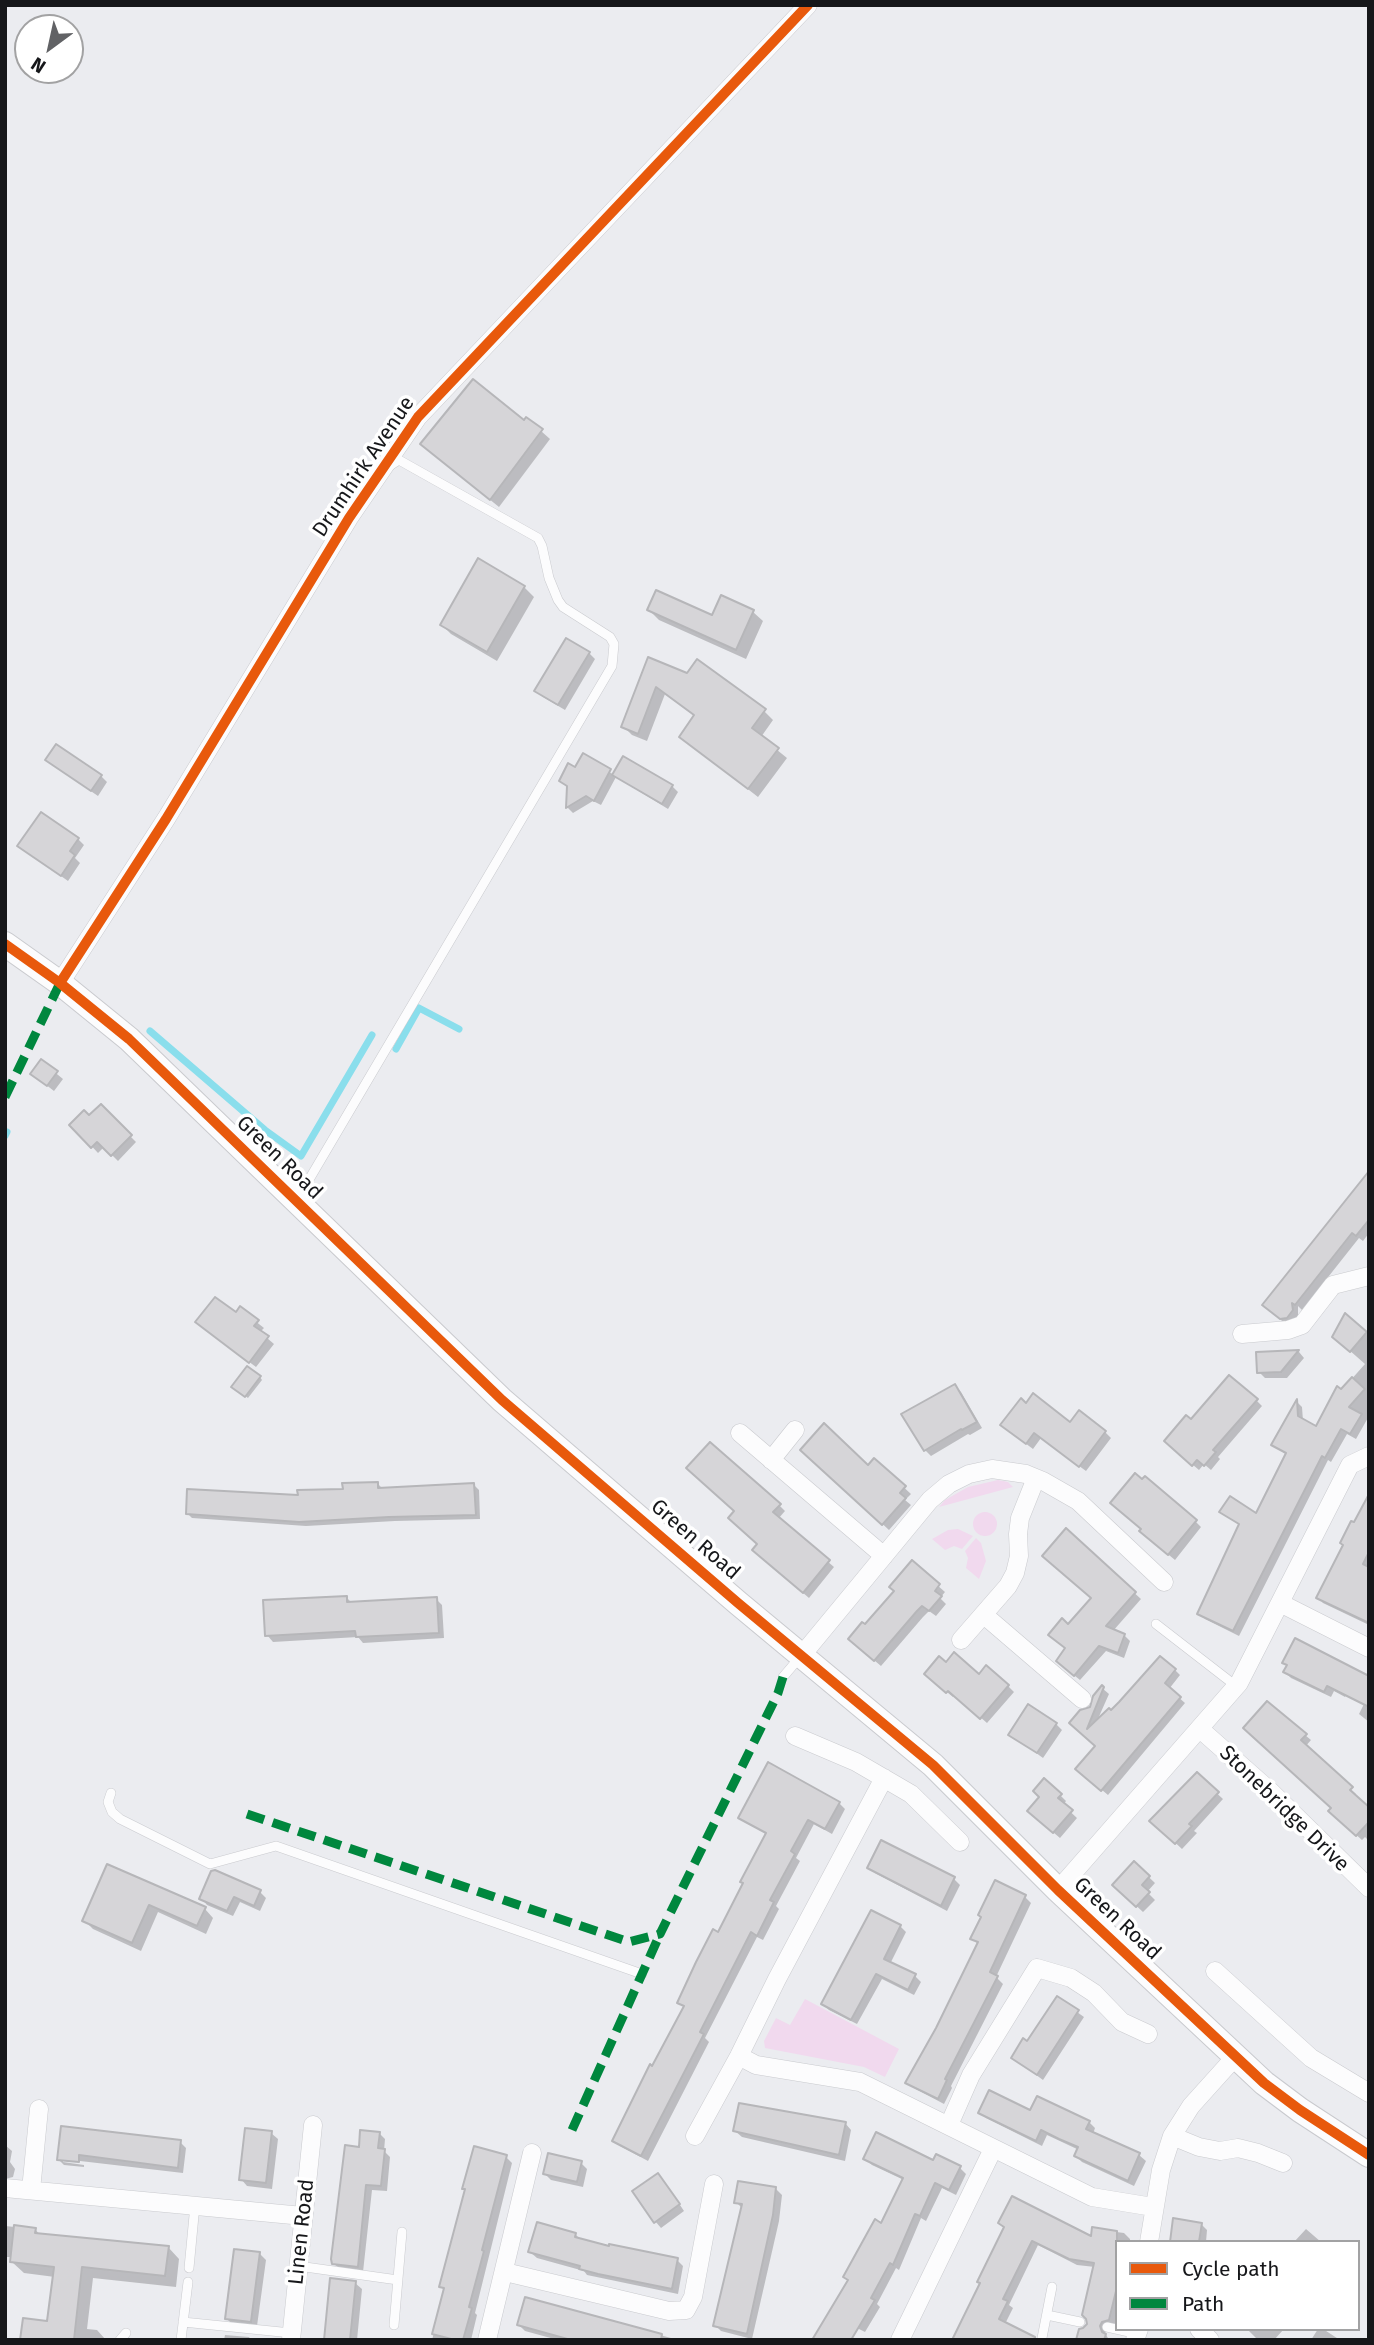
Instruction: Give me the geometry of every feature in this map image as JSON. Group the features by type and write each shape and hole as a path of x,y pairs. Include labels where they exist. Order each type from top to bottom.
{"street":[{"name":"Drumhirk Avenue","path":"60,983 166,819 349,518 418,417 808,5"},
{"name":"Green Road","path":"5,944 60,983 129,1040 502,1400 738,1603 933,1765 1058,1890 1264,2082 1300,2110 1369,2154"},
{"path":"1242,1334 1288,1330 1302,1325 1333,1284 1369,1276"},
{"path":"771,1460 795,1430"},
{"path":"740,1433 884,1556"},
{"path":"1058,1890 1236,1686 1350,1465 1369,1456"},
{"path":"802,1655 930,1500 949,1484 968,1474 992,1469 1026,1474 1078,1501 1164,1583"},
{"path":"961,1640 1008,1586 1015,1573 1019,1556 1020,1518 1036,1478"},
{"path":"1280,1603 1369,1648"},
{"path":"984,1615 1082,1699"},
{"name":"Stonebridge Drive","path":"1200,1729 1269,1790 1369,1888"},
{"path":"795,1737 856,1762 911,1794 960,1842"},
{"path":"695,2136 884,1778"},
{"path":"950,2125 971,2075 1037,1968 1071,1978 1094,1993 1122,2022 1148,2034"},
{"path":"1215,1970 1311,2058 1369,2093"},
{"path":"739,2056 756,2065 860,2082 1091,2197 1153,2207"},
{"path":"1149,2240 1161,2170 1172,2136 1191,2106 1236,2056"},
{"path":"32,2190 39,2109"},
{"name":"Linen Road","path":"291,2336 313,2125"},
{"path":"1172,2136 1199,2147 1220,2151 1238,2148 1283,2163"},
{"path":"900,2340 993,2149"},
{"path":"487,2340 532,2153"},
{"path":"505,2272 668,2311 686,2310 693,2297 714,2183"},
{"path":"5,2188 303,2216"}],"lane":[{"path":"296,1202 612,666 614,644 610,637 563,607 558,600 538,538 399,460 384,470"},
{"path":"1156,1624 1236,1686"},
{"path":"783,1677 802,1655"},
{"path":"111,1793 108,1802 112,1812 120,1819 210,1864 276,1846 642,1974"},
{"path":"189,2268 195,2206"},
{"path":"394,2325 402,2232"},
{"path":"298,2266 398,2280"},
{"path":"181,2340 188,2282"},
{"path":"1042,2338 1052,2287"},
{"path":"1047,2315 1080,2322"},
{"path":"183,2322 291,2336"},
{"path":"1107,2327 1115,2329"}],"shaded area":[{"path":"998,1480 1008,1482 1013,1487 939,1507 945,1500 968,1487"},
{"path":"985,1512 993,1516 997,1524 993,1532 985,1536 977,1532 973,1524 977,1516"},
{"path":"958,1529 973,1536 962,1549 954,1546 945,1550 932,1539 948,1530"},
{"path":"976,1538 981,1543 986,1561 979,1579 966,1568 968,1558 965,1551"},
{"path":"805,1999 899,2049 885,2077 864,2067 765,2048 764,2041 776,2018 790,2025"}],"building":[{"path":"473,379 524,420 526,417 543,429 490,500 420,444"},
{"path":"478,558 525,586 487,652 440,625"},
{"path":"656,590 712,615 721,595 754,610 736,650 647,610"},
{"path":"566,638 590,652 558,705 534,691"},
{"path":"648,657 687,673 697,659 766,709 752,728 779,748 748,789 679,737 694,715 656,687 638,734 621,727"},
{"path":"56,744 102,775 91,791 45,760"},
{"path":"583,753 611,769 594,801 586,796 566,808 567,786 559,781 568,763 575,767"},
{"path":"623,756 673,785 662,804 612,775"},
{"path":"41,812 79,838 70,851 75,855 61,876 17,846"},
{"path":"41,1059 58,1071 47,1086 30,1074"},
{"path":"101,1104 132,1135 111,1156 97,1142 91,1148 69,1125 84,1110 89,1115"},
{"path":"1369,1171 1369,1220 1356,1236 1352,1233 1295,1305 1292,1303 1293,1310 1287,1318 1280,1319 1262,1305"},
{"path":"215,1297 236,1312 240,1306 259,1320 254,1326 269,1336 249,1363 195,1322"},
{"path":"1345,1313 1367,1332 1350,1352 1332,1337"},
{"path":"1299,1350 1281,1372 1257,1373 1256,1352"},
{"path":"247,1366 261,1376 245,1397 231,1387"},
{"path":"1229,1375 1258,1399 1213,1450 1216,1452 1204,1466 1197,1460 1192,1466 1164,1441 1186,1415 1191,1419"},
{"path":"1352,1377 1365,1389 1349,1407 1362,1414 1350,1434 1341,1429 1325,1458 1322,1456 1233,1631 1197,1614 1239,1524 1219,1512 1230,1496 1256,1513 1286,1453 1271,1445 1297,1399 1298,1416 1316,1426 1337,1386 1341,1389"},
{"path":"955,1384 977,1422 924,1451 901,1414"},
{"path":"1033,1393 1070,1422 1079,1410 1106,1431 1079,1467 1034,1433 1026,1444 1000,1425 1021,1398 1026,1403"},
{"path":"824,1423 868,1465 874,1458 906,1486 900,1493 906,1498 882,1525 800,1450"},
{"path":"710,1442 781,1504 773,1512 830,1560 803,1593 752,1550 757,1544 728,1518 734,1511 686,1468"},
{"path":"1135,1473 1142,1479 1145,1476 1197,1520 1168,1555 1110,1503"},
{"path":"378,1482 378,1488 474,1483 476,1515 299,1522 186,1514 187,1489 298,1495 297,1490 343,1489 342,1483"},
{"path":"1369,1494 1369,1552 1363,1564 1369,1567 1369,1623 1316,1598 1343,1545 1340,1543 1351,1521 1354,1522"},
{"path":"1066,1528 1136,1592 1106,1626 1125,1634 1118,1653 1099,1646 1074,1676 1056,1661 1065,1648 1048,1635 1062,1618 1068,1624 1091,1598 1042,1556"},
{"path":"912,1560 940,1584 935,1591 942,1596 929,1611 922,1606 874,1661 848,1639 894,1591 889,1587"},
{"path":"347,1596 347,1602 437,1597 439,1633 356,1637 355,1631 265,1636 263,1600"},
{"path":"1295,1638 1369,1676 1369,1707 1327,1686 1324,1692 1283,1672 1287,1665 1282,1663"},
{"path":"954,1652 979,1674 986,1665 1009,1685 980,1719 924,1674 939,1656 946,1662"},
{"path":"1160,1656 1176,1669 1165,1683 1181,1697 1101,1791 1075,1769 1095,1746 1069,1723 1080,1710 1090,1707 1093,1696 1102,1685 1104,1687 1087,1729 1119,1702"},
{"path":"1267,1701 1307,1734 1301,1740 1353,1787 1350,1790 1369,1807 1369,1822 1356,1836 1328,1811 1331,1808 1243,1728"},
{"path":"1028,1704 1057,1723 1037,1753 1008,1735"},
{"path":"768,1762 840,1802 825,1829 808,1820 791,1851 795,1854 770,1900 774,1902 757,1936 751,1932 700,2032 704,2034 641,2156 612,2141 650,2064 652,2066 684,2006 677,2003 696,1962 713,1929 718,1932 766,1833 738,1818"},
{"path":"1197,1772 1219,1792 1189,1824 1192,1826 1175,1844 1149,1821"},
{"path":"1044,1778 1062,1794 1058,1798 1073,1810 1053,1833 1027,1811 1039,1797 1033,1791"},
{"path":"881,1840 955,1877 941,1906 867,1868"},
{"path":"1134,1861 1150,1876 1142,1885 1150,1892 1136,1907 1112,1885"},
{"path":"107,1864 206,1907 197,1926 149,1905 132,1943 82,1921"},
{"path":"215,1870 261,1890 254,1906 234,1897 227,1911 199,1899 211,1871"},
{"path":"995,1880 1026,1895 990,1972 998,1976 945,2079 947,2080 938,2099 905,2083 936,2028 978,1942 970,1939"},
{"path":"871,1910 901,1925 884,1959 916,1974 908,1990 876,1974 851,2020 821,2004"},
{"path":"1057,1996 1079,2010 1037,2075 1011,2058 1023,2038 1027,2041"},
{"path":"989,2090 1030,2110 1037,2096 1090,2121 1086,2129 1140,2153 1128,2181 1074,2156 1078,2147 1041,2130 1036,2141 978,2113"},
{"path":"739,2103 846,2122 839,2155 733,2131"},
{"path":"61,2126 181,2140 178,2168 79,2155 79,2162 57,2160"},
{"path":"245,2128 272,2131 266,2183 239,2180"},
{"path":"360,2130 380,2132 378,2148 385,2149 381,2186 366,2185 358,2267 332,2264 331,2259 345,2145 359,2147"},
{"path":"876,2132 933,2160 936,2154 961,2166 949,2190 935,2183 920,2216 915,2214 893,2265 890,2263 871,2298 875,2300 851,2340 812,2340 848,2280 843,2277 875,2219 881,2223 903,2178 863,2159"},
{"path":"474,2146 507,2155 482,2250 484,2251 469,2307 472,2308 463,2340 455,2340 432,2334 444,2288 439,2287"},
{"path":"548,2153 582,2161 577,2182 543,2174"},
{"path":"658,2173 680,2204 654,2223 632,2191"},
{"path":"738,2181 776,2187 773,2215 747,2334 713,2326 742,2204 734,2203"},
{"path":"1012,2196 1091,2236 1092,2227 1117,2231 1115,2295 1109,2320 1102,2322 1100,2326 1106,2334 1104,2340 1076,2340 1079,2329 1087,2324 1082,2315 1094,2263 1069,2259 1032,2241 1003,2299 1008,2301 999,2319 1035,2337 1035,2340 952,2340 1004,2227 998,2223"},
{"path":"1173,2218 1202,2223 1199,2240 1170,2240"},
{"path":"537,2222 576,2233 575,2237 609,2246 678,2258 672,2289 598,2274 579,2269 580,2266 528,2252"},
{"path":"14,2225 36,2228 35,2233 169,2246 165,2276 82,2267 74,2340 20,2340 23,2318 47,2321 54,2267 10,2262"},
{"path":"234,2249 260,2252 251,2322 225,2319"},
{"path":"330,2278 356,2281 350,2340 324,2340"},
{"path":"525,2297 662,2334 661,2340 571,2340 517,2325"}],"waterway":[{"path":"396,1049 419,1008 459,1029"},
{"path":"150,1031 265,1130 301,1156 372,1035"},
{"path":"5,1136 7,1132"}],"marked path":[{"path":"5,1097 60,983"},
{"path":"247,1814 629,1942 660,1934 778,1693 783,1677"},
{"path":"572,2130 660,1934"}],"cycle path":[{"path":"60,983 166,819 349,518 418,417 808,5"},
{"path":"5,944 60,983 129,1039 502,1400 738,1603 933,1765 1058,1890 1264,2083 1369,2155"}]}
